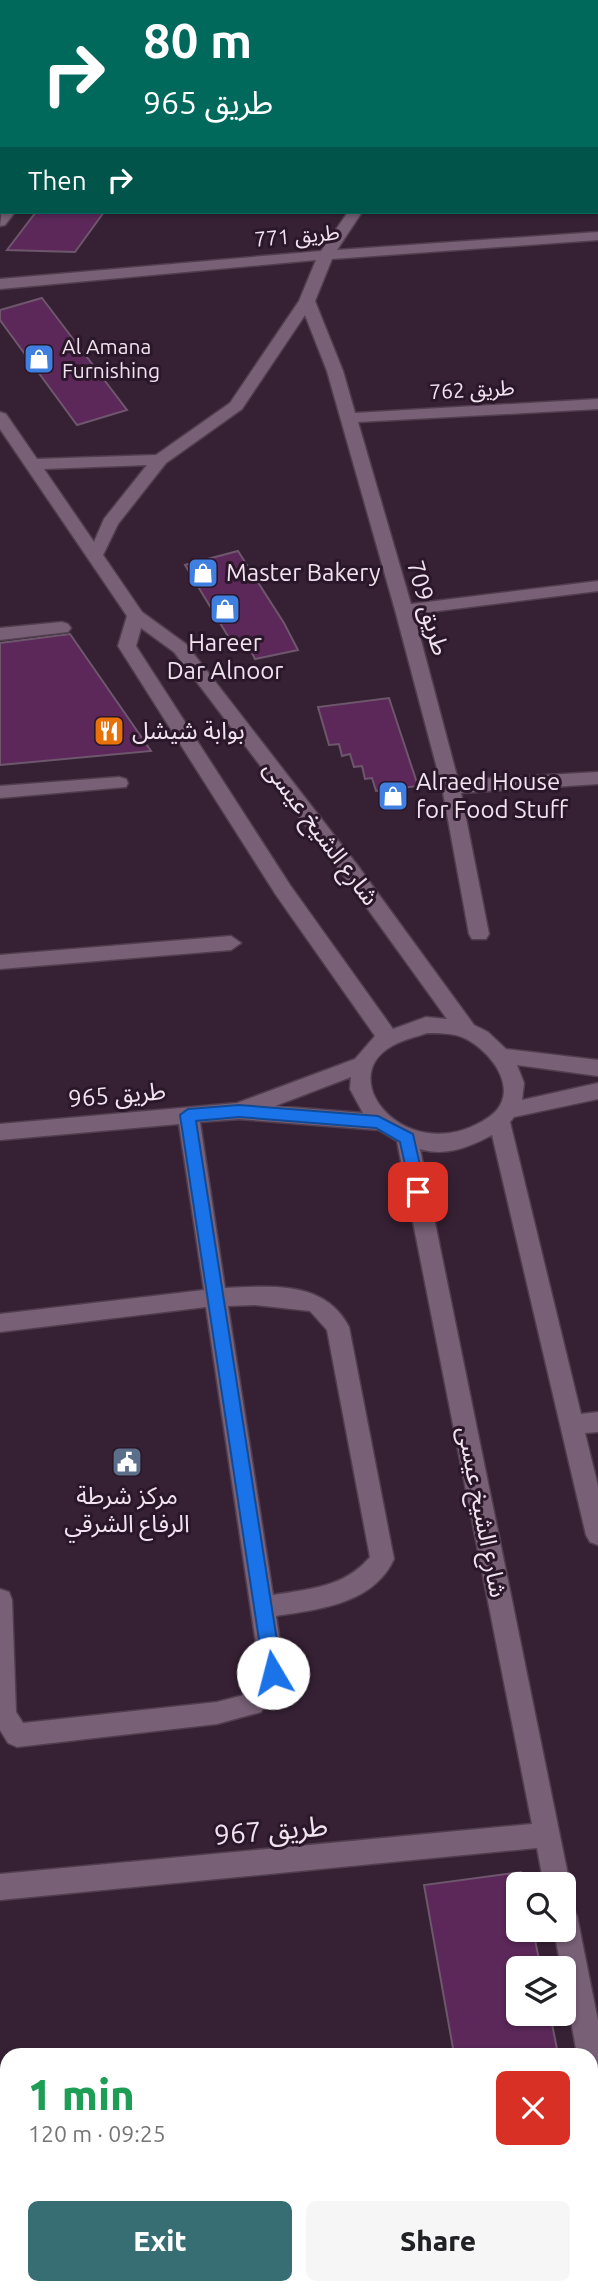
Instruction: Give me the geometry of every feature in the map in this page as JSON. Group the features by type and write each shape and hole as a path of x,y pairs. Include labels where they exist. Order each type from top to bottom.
{"street":[{"path":"93,557 104,540 110,523 160,460 236,406 307,301 326,254 354,214"},
{"name":"طريق 771","path":"0,284 326,254 598,236"},
{"name":"طريق 709","path":"307,301 335,371 404,610 451,786 478,934"},
{"name":"طريق 762","path":"348,418 598,404"},
{"name":"شارع الشيخ عيسى","path":"0,417 93,557 136,615 180,648 351,871 467,1031"},
{"path":"32,464 160,460"},
{"path":"404,610 598,586"},
{"path":"136,615 127,646 283,890 387,1037"},
{"path":"0,634 62,628"},
{"path":"451,786 598,778"},
{"path":"0,792 118,783"},
{"path":"0,962 231,943"},
{"path":"598,1091 503,1116 481,1134 458,1142 433,1143 407,1138 378,1122 364,1104 359,1084 363,1064 372,1049 387,1037 426,1025 467,1031 488,1041 504,1056 513,1074 514,1093 503,1116 598,1535"},
{"path":"504,1056 598,1068"},
{"name":"طريق 965","path":"239,1111 363,1064"},
{"name":"طريق 965","path":"3,1126 239,1111 378,1122"},
{"path":"0,1600 4,1714 18,1735 217,1713 252,1704 273,1673 188,1115"},
{"name":"شارع الشيخ عيسى","path":"407,1138 555,1872"},
{"path":"0,1323 215,1298 284,1297 317,1304 338,1327 382,1559 372,1574 347,1592 263,1607"},
{"path":"572,1425 598,1422"},
{"name":"طريق 967","path":"0,1887 548,1835"},
{"path":"569,1942 589,2048"}],"building":[{"path":"34,214 103,214 75,252 7,250"},
{"path":"42,298 127,410 77,425 0,320 0,310"},
{"path":"238,551 298,650 255,659 247,643 234,646 185,565"},
{"path":"70,634 151,751 0,765 0,643"},
{"path":"389,698 418,786 376,791 372,778 365,779 362,766 354,767 350,754 342,756 339,744 329,745 318,707"},
{"path":"506,1874 506,1942 535,1942 538,1956 506,1956 506,2026 552,2026 557,2048 453,2048 424,1885"}],"place":[{"name":"Al Amana Furnishing","path":"39,359"},
{"name":"Master Bakery","path":"203,573"},
{"name":"Hareer Dar Alnoor","path":"225,609"},
{"name":"بوابة شيشل","path":"109,731"},
{"name":"Alraed House for Food Stuff","path":"393,796"},
{"name":"مركز شرطة الرفاع الشرقي","path":"127,1462"}],"route":[{"path":"273,1673 188,1115 239,1111 378,1122 407,1138 418,1192"}]}
